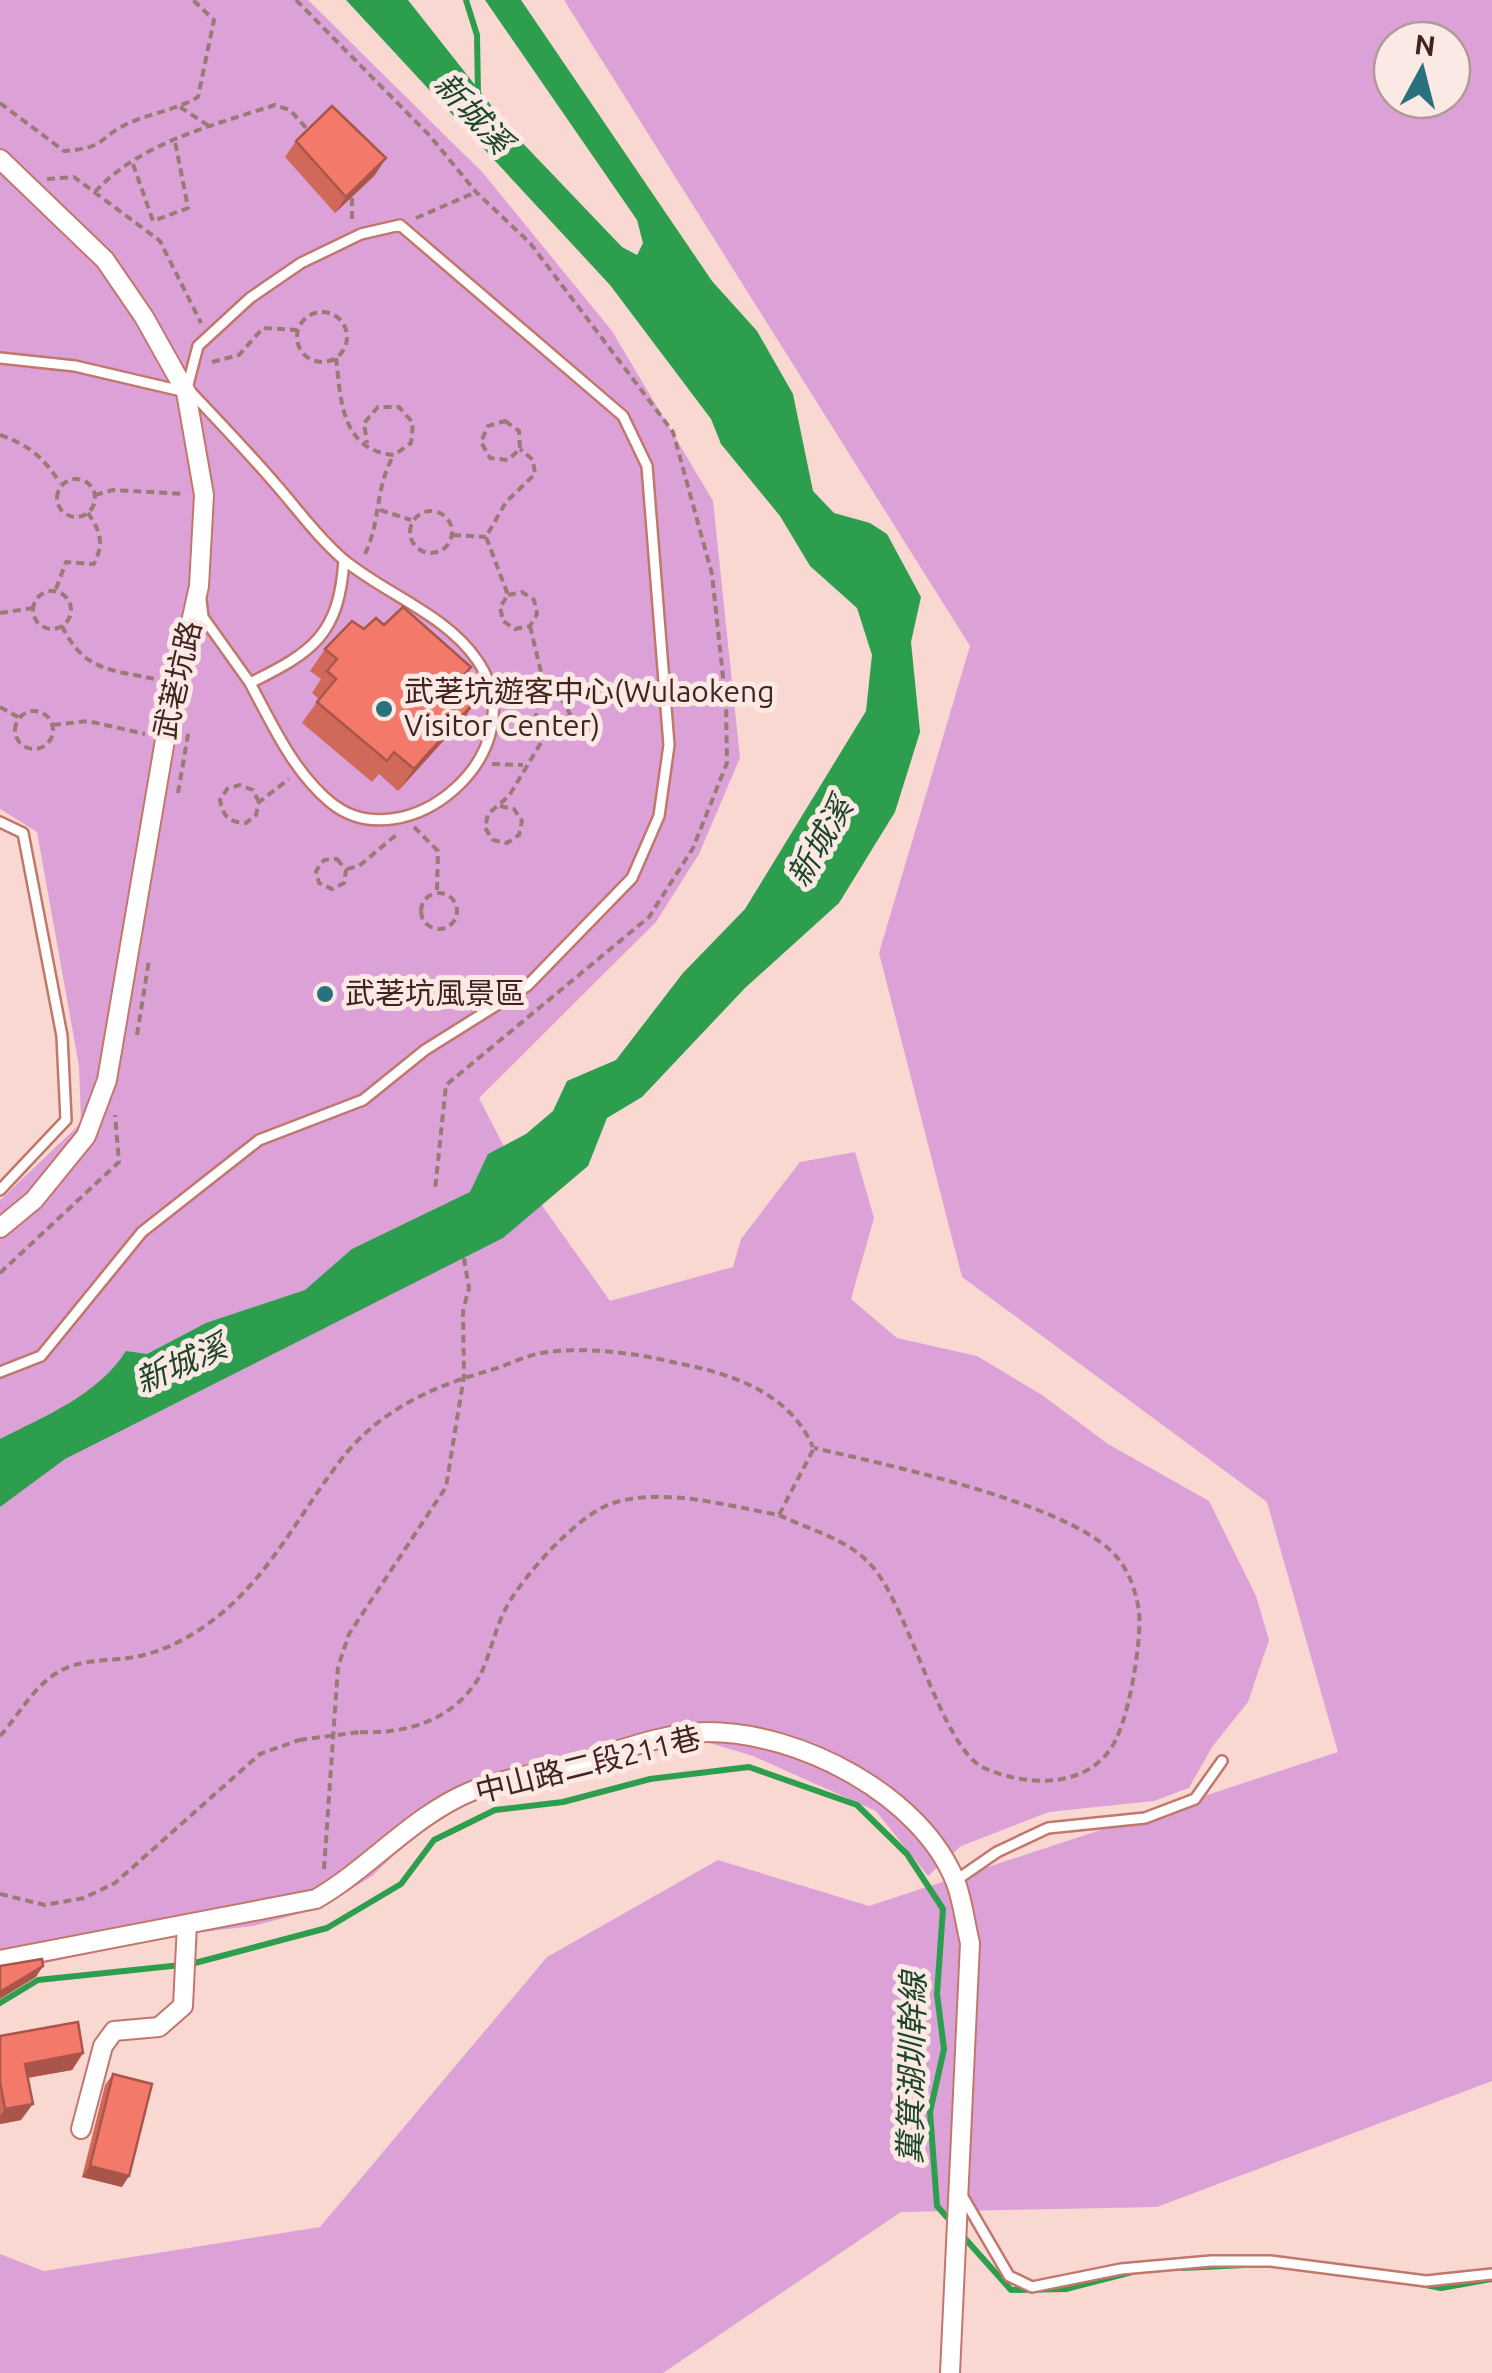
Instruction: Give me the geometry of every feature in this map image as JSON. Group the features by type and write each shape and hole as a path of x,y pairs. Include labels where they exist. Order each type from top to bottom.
{"street":[{"name":"武荖坑路","path":"0,1228 34,1200 86,1136 107,1080 164,740 199,586 204,495 186,392 105,260 1,163"},
{"name":"中山路二段211巷","path":"0,1960 316,1899 349,1880 396,1839 471,1791 708,1732 782,1745 845,1769 885,1794 920,1829 955,1882 970,1942 950,2373"},
{"path":"81,2129 103,2046 114,2031 159,2027 182,2006 187,1924"}],"lane":[{"path":"0,1372 41,1356 142,1232 259,1140 363,1100 424,1050 527,986 632,878 659,816 670,745 647,466 623,416 400,226 355,237 301,263 250,298 198,346 186,392"},
{"path":"0,358 75,366 186,392 344,560 450,630 478,661 493,696 494,728 478,764 450,797 415,812 372,818 332,804 301,770 250,682 203,617 199,586"},
{"path":"250,682 303,657 328,626 342,589 344,560"},
{"path":"0,822 23,833 62,1036 66,1120 4,1187"},
{"path":"0,1174 4,1187"},
{"path":"955,1882 997,1852 1048,1828 1145,1818 1194,1799 1222,1761"},
{"path":"958,2198 1010,2276 1032,2287 1120,2269 1211,2261 1270,2260 1426,2281 1492,2274"}],"path":[{"path":"0,102 64,151 95,149 130,123 180,108 198,97 211,51 214,20 193,0"},
{"path":"296,0 430,136 476,192 400,226"},
{"path":"95,192 110,175 175,140 275,105 290,110 308,130"},
{"path":"180,108 209,126"},
{"path":"133,164 153,221 188,208 175,140"},
{"path":"39,179 74,177 160,241 208,337"},
{"path":"352,198 355,237"},
{"path":"296,330 309,314 328,312 344,324 347,343 336,358 339,406 346,423 378,454 394,455"},
{"path":"207,363 239,355 263,328 296,330"},
{"path":"296,330 300,350 316,362 336,358"},
{"path":"358,569 380,510 381,476 394,455 411,443 413,422 399,408 378,408 364,423 367,443"},
{"path":"486,537 506,502 535,474 533,460 520,448 520,431 505,421 488,426 482,442 490,458 508,460 520,448"},
{"path":"0,435 26,444 47,462 61,486"},
{"path":"81,480 95,494 88,513 79,517 62,511 57,494 61,486 81,480"},
{"path":"95,494 113,490 204,495"},
{"path":"428,509 447,516 453,534 446,548 431,554 416,549 409,535 411,520 428,509"},
{"path":"380,510 411,520"},
{"path":"56,591 66,562 94,564 102,549 100,531 88,513"},
{"path":"453,534 486,537"},
{"path":"486,537 508,594"},
{"path":"56,591 70,603 70,616 54,629 38,624 33,608 40,594 56,591"},
{"path":"508,594 522,592 534,600 537,614 530,626 547,697"},
{"path":"508,594 500,607 503,621 515,629 530,626"},
{"path":"0,613 33,608"},
{"path":"62,626 76,654 104,667 178,685"},
{"path":"547,697 536,707 536,722 548,731"},
{"path":"500,806 514,809 522,820 519,835 507,843 493,840 485,828 488,814 500,806 548,731 563,728 570,714 562,700 547,697"},
{"path":"0,707 19,717 38,711 52,726"},
{"path":"19,717 15,736 29,748 47,744 52,726"},
{"path":"52,726 68,720 108,724 164,740"},
{"path":"478,764 525,765"},
{"path":"259,802 253,790 240,785 228,789 220,800 222,814 232,822 246,823 256,815 259,802 301,770"},
{"path":"346,870 378,851 415,812"},
{"path":"415,812 414,830 430,838 438,851 437,892"},
{"path":"324,860 338,860 346,870 344,883 332,889 320,884 316,871 324,860"},
{"path":"437,892 450,896 458,906 456,919 447,928 434,930 423,922 420,910 425,898 437,892"},
{"path":"435,1190 446,1085 544,1008"},
{"path":"316,1899 325,1854 338,1667 349,1634 446,1487 464,1376 463,1312 469,1288 463,1253"},
{"path":"0,1736 27,1698 57,1672 95,1660 142,1656 185,1640 218,1616 248,1591 350,1449 407,1401 464,1376 542,1353 614,1353 716,1371 780,1402 804,1427 814,1448 997,1497 1086,1534 1112,1552 1132,1580 1139,1615 1126,1709 1111,1750 1093,1766 1064,1780 1008,1778 978,1765 956,1734 875,1569 844,1543 779,1514 686,1500 639,1498 611,1504 580,1522 507,1606 478,1679 446,1716 387,1734 360,1732 299,1740 260,1754 115,1884 84,1898 44,1905 0,1894"},
{"path":"779,1514 814,1448"}],"shaded area":[{"name":"武荖坑風景區","path":"0,0 308,0 483,173 612,331 713,501 740,758 699,854 656,922 479,1098 514,1166 610,1301 733,1267 741,1239 800,1162 855,1152 874,1218 851,1299 897,1338 977,1356 1042,1395 1108,1444 1209,1501 1256,1596 1269,1640 1248,1702 1212,1747 1189,1788 1154,1801 1049,1812 961,1846 928,1876 876,1811 753,1756 703,1741 622,1758 473,1802 427,1824 372,1876 321,1908 253,1926 169,1936 0,1973 0,1200 81,1123 79,1066 37,832 0,809"},
{"path":"564,0 1492,0 1492,2081 1157,2207 901,2212 663,2373 0,2373 0,2254 44,2271 320,2227 547,1957 718,1860 869,1906 1338,1752 1267,1502 962,1277 879,953 970,646"}],"water":[{"name":"新城溪","path":"346,0 408,0 513,133 622,247 637,255 643,243 637,220 485,0 521,0 712,281 757,331 793,394 813,491 834,513 870,523 887,534 921,597 911,642 920,732 895,812 839,903 745,988 642,1097 607,1118 588,1166 503,1238 65,1459 0,1507 0,1439 86,1392 126,1351 147,1354 206,1323 305,1290 352,1249 470,1192 488,1154 526,1134 553,1111 567,1081 616,1060 683,973 745,909 866,711 872,655 857,608 810,566 780,516 721,444 711,419 610,285"}],"building":[{"path":"332,106 386,158 346,197 296,141"},
{"name":"武荖坑遊客中心(Wulaokeng Visitor Center)","path":"403,607 471,667 461,678 479,697 414,769 394,752 387,761 317,702 336,679 327,671 337,659 325,649 352,621 364,629 376,618 384,625"},
{"path":"42,1959 43,1966 0,1992 0,1966"},
{"path":"78,2022 83,2053 25,2064 33,2104 5,2109 0,2082 0,2036"},
{"path":"113,2074 152,2084 129,2176 90,2166"}],"waterway":[{"name":"新城溪","path":"466,0 477,35 478,95"},
{"name":"糞箕湖圳幹線","path":"0,2003 38,1980 191,1964 327,1928 401,1884 434,1840 495,1810 563,1802 650,1779 749,1767 857,1805 907,1854 943,1909 937,1994 944,2049 930,2112 937,2206 953,2224"},
{"name":"糞箕湖圳幹線","path":"961,2234 1011,2290 1066,2289 1136,2271"},
{"name":"糞箕湖圳幹線","path":"1183,2268 1245,2265"},
{"name":"糞箕湖圳幹線","path":"1421,2284 1441,2288 1492,2279"}],"place":[{"name":"武荖坑遊客中心(Wulaokeng Visitor Center)","path":"384,709"},
{"name":"武荖坑風景區","path":"325,994"}]}
